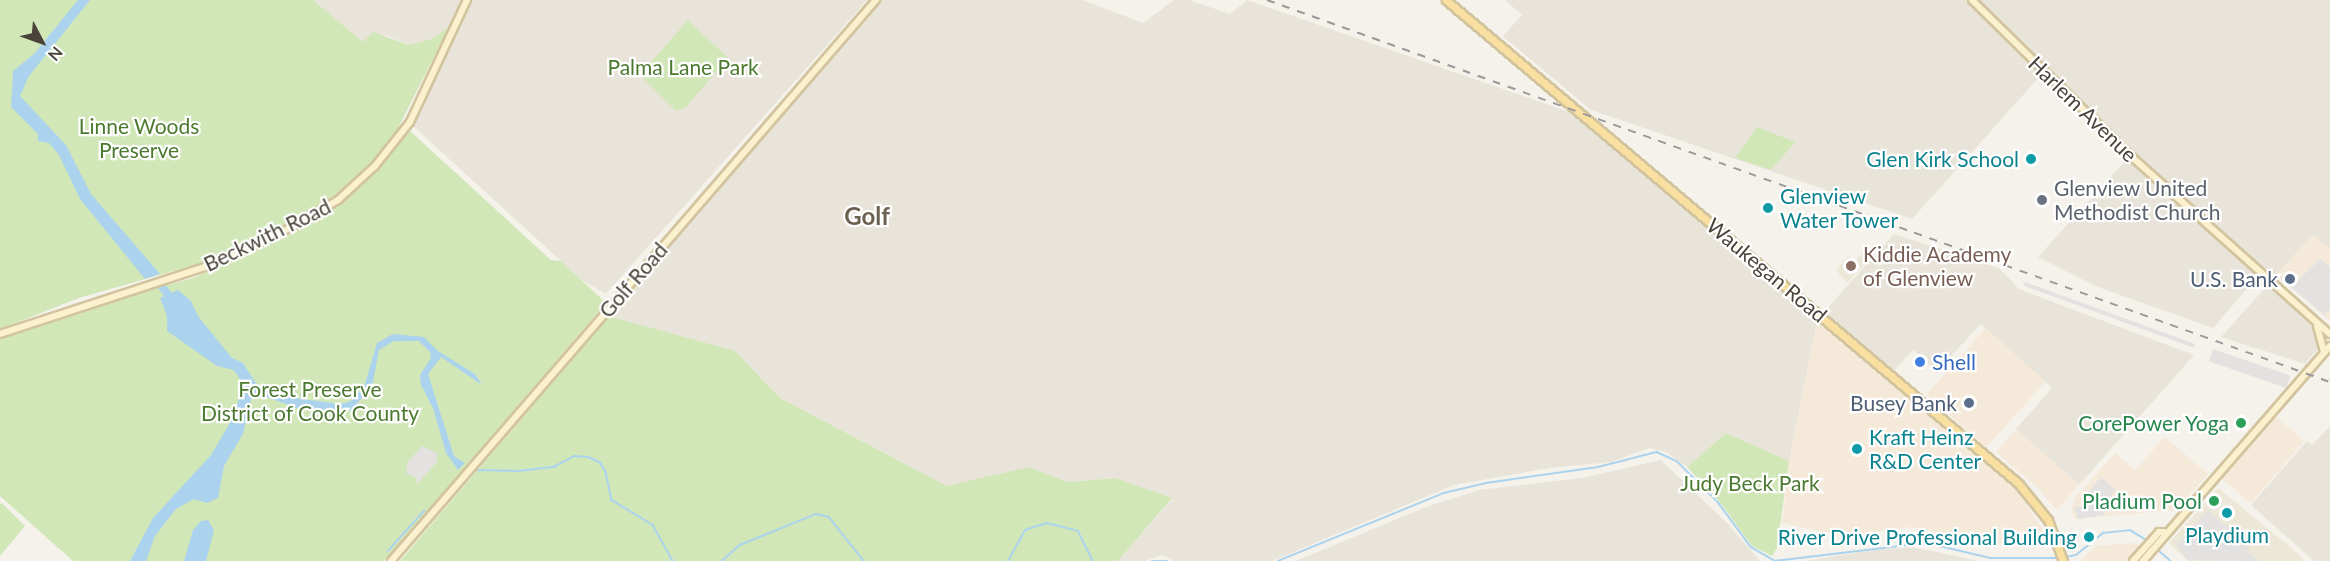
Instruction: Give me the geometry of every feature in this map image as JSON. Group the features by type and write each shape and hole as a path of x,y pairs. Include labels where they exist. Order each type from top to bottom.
{"main road":[{"name":"Beckwith Road","path":"0,333 170,278 306,220 361,181 410,122 467,0"},
{"name":"Golf Road","path":"391,561 876,0"},
{"name":"Waukegan Road","path":"1446,0 2012,477 2044,513 2062,557"},
{"name":"Harlem Avenue","path":"1972,0 2133,158 2330,334"},
{"path":"2314,321 2323,339 2324,352"},
{"path":"2133,561 2164,532 2330,346"},
{"path":"2143,561 2146,551"}],"shaded area":[{"path":"313,0 461,0 449,27 432,39 409,45 386,35 364,43"},
{"path":"473,0 867,0 606,294 583,281 413,126"},
{"path":"881,0 1083,0 1143,23 1174,0 1189,0 1230,14 1247,0 1572,113 1817,321 1789,461 1726,433 1687,467 1666,452 1650,448 1611,462 1550,468 1454,485 1272,561 1174,561 1162,555 1145,561 1118,561 1172,499 1115,478 1067,482 1029,468 947,486 780,398 735,351 606,320"},
{"path":"1505,0 1965,0 2041,75 1912,219 1591,110 1503,36 1522,15"},
{"path":"1979,0 2330,0 2330,249 2313,235 2276,275 2264,268 2129,150"},
{"path":"2126,160 2259,275 2213,328 2095,286 2038,257"},
{"path":"1894,234 1999,268 2019,289 2194,355 2079,485 2016,429 2052,388 1981,324 1937,371 1913,350 1894,371 1827,315 1830,305"},
{"path":"2313,235 2330,249 2330,321 2276,275"},
{"name":"Kiddie Academy of Glenview","path":"1863,252 1870,258 1847,283 1836,270 1848,256 1854,262"},
{"path":"2320,259 2330,267 2330,309 2324,315 2291,287"},
{"path":"2025,282 2195,344 2194,348 2024,286"},
{"path":"2267,286 2320,333 2322,344 2305,364 2221,337"},
{"name":"Kraft Heinz R&D Center","path":"1817,321 2017,491 2048,537 2011,545 1911,527 1843,536 1782,523 1789,461"},
{"path":"1986,328 2045,382 1986,448 1926,394"},
{"path":"2213,349 2291,376 2286,388 2209,361"},
{"path":"2274,415 2304,441 2250,503 2220,477"},
{"path":"2330,426 2330,561 2314,561 2251,505 2307,441 2312,445"},
{"path":"2016,429 2079,485 2056,510 2038,488 1996,452"},
{"path":"2165,437 2208,474 2176,510 2075,519 2071,510 2075,498 2115,453 2135,470"},
{"path":"422,446 437,453 437,462 417,484 416,478 406,473 407,463"},
{"path":"1661,460 1727,523 1760,561 1296,561 1426,507 1479,490 1582,478"},
{"path":"2101,477 2115,489 2105,505 2104,515 2078,519 2074,507 2091,505 2083,498"},
{"path":"2218,488 2301,556 2302,561 2188,561 2169,543"},
{"path":"2208,510 2250,549 2248,553 2260,561 2188,560 2176,545"},
{"path":"2135,543 2140,546 2127,561 2081,561 2096,546"},
{"path":"1913,547 1978,561 1805,561 1874,550"}],"green space":[{"name":"Linne Woods Preserve","path":"0,0 313,0 363,42 373,32 409,45 432,39 449,27 393,138 360,176 333,200 293,224 205,262 79,298 0,329"},
{"name":"Palma Lane Park","path":"688,20 728,58 686,107 676,111 640,75"},
{"path":"1757,127 1795,142 1771,170 1735,158"},
{"name":"Forest Preserve District of Cook County","path":"410,131 551,260 561,261 606,303 384,561 73,561 0,496 0,338 50,318 193,278 290,234 356,191"},
{"path":"612,317 735,351 780,398 947,486 1029,467 1067,482 1115,478 1172,498 1118,561 400,561 606,320"},
{"name":"Judy Beck Park","path":"1726,433 1789,461 1777,548 1772,556 1752,546 1719,501 1687,467"},
{"path":"2,503 25,526 0,556 0,504"}],"water":[{"path":"78,0 90,0 29,76 20,96 66,145 91,194 160,274 145,279 80,199 59,155 49,143 38,141 38,134 11,107 13,71 34,54"},
{"path":"178,290 191,301 198,316 232,358 243,363 258,386 301,399 341,404 351,401 364,387 377,343 393,334 424,337 438,351 475,374 482,385 441,357 428,374 454,456 465,463 458,470 446,453 433,408 421,385 420,375 431,358 430,352 419,341 394,341 379,350 372,387 350,411 297,408 255,393 252,395 243,434 224,466 218,498 207,503 194,499 176,509 155,536 146,561 130,561 153,518 211,455 234,416 243,384 234,370 217,366 167,331 167,316 160,298"},
{"path":"208,520 214,530 206,561 184,561 193,530 201,521"}],"waterway":[{"path":"162,287 174,302"},
{"path":"1278,561 1444,493 1486,483 1598,467 1657,452 1678,462 1718,502 1751,547 1775,561 1927,543 1991,558 2058,558"},
{"path":"474,470 519,471 554,467 575,456 588,457 600,462 606,472 612,500 653,525 673,561"},
{"path":"388,551 424,511"},
{"path":"722,561 740,545 816,514 829,517 864,561"},
{"path":"1008,561 1025,530 1047,523 1078,531 1093,561"},
{"path":"2066,557 2076,555 2103,533 2130,530 2148,541"},
{"path":"2156,548 2171,561"},
{"path":"1152,561 1167,561"}],"railway":[{"path":"1267,0 2330,382"}],"place":[{"name":"Glen Kirk School","path":"2031,159"},
{"name":"Glenview United Methodist Church","path":"2042,200"},
{"name":"Glenview Water Tower","path":"1768,208"},
{"name":"Kiddie Academy of Glenview","path":"1851,266"},
{"name":"U.S. Bank","path":"2290,279"},
{"name":"Shell","path":"1920,362"},
{"name":"Busey Bank","path":"1969,403"},
{"name":"CorePower Yoga","path":"2241,423"},
{"name":"Kraft Heinz R&D Center","path":"1857,449"},
{"name":"Pladium Pool","path":"2214,501"},
{"name":"Playdium","path":"2227,513"},
{"name":"River Drive Professional Building","path":"2089,537"}],"district":[{"name":"Golf","path":"867,216"}]}
